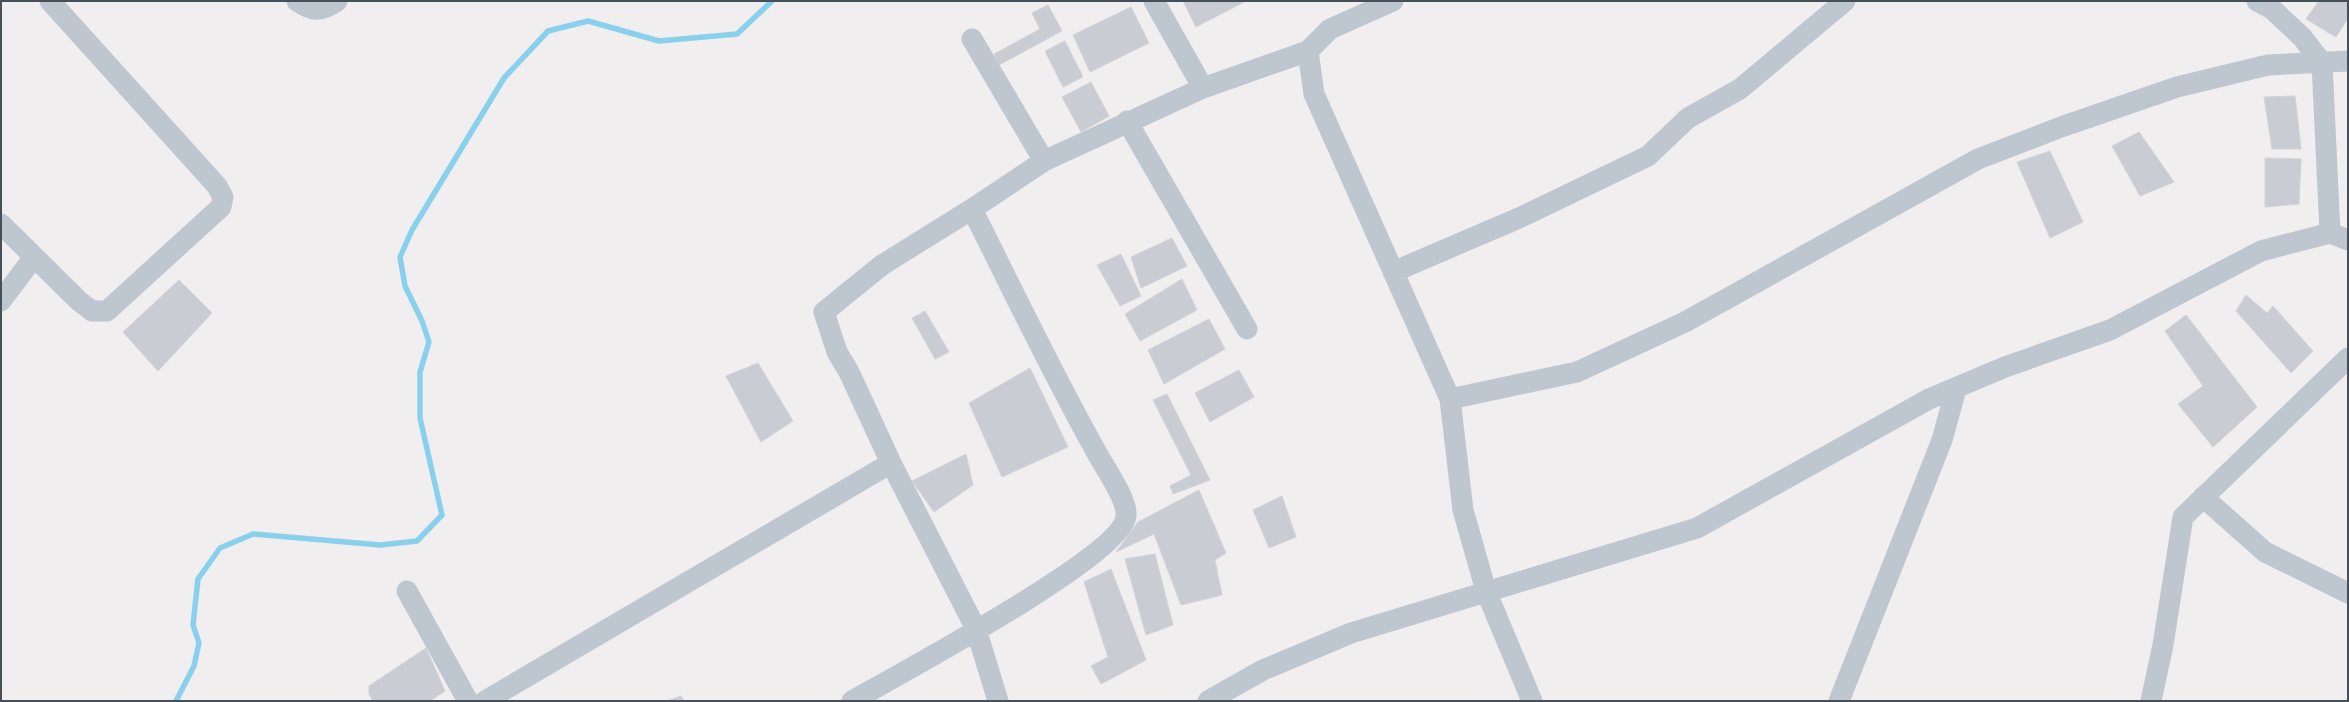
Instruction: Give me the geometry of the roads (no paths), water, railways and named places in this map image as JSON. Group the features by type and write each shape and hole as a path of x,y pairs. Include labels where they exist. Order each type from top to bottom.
{"street":[{"path":"1,224 79,301 92,311 107,311 221,207 223,197 217,186 50,1"},
{"path":"298,1 309,9 324,9 337,1"},
{"path":"1154,1 1203,88"},
{"path":"1393,272 1519,218 1648,156 1688,118 1740,89 1845,1"},
{"path":"1208,701 1263,670 1351,633 1697,528 1928,399 2005,367 2110,330 2261,251 2339,236 2322,63 2302,37 2272,9 2257,1"},
{"path":"998,701 976,629 891,462 849,372 837,352 824,312 882,265 972,209 1044,161 1127,121 1203,88 1308,51 1330,29 1379,3"},
{"path":"972,39 1044,161"},
{"path":"1308,51 1314,94 1450,399 1463,510 1486,591 1532,701"},
{"path":"1450,399 1577,372 1685,322 1978,159 2061,127 2177,87 2268,65 2348,61"},
{"path":"1127,121 1247,329"},
{"path":"852,701 1063,578 1120,531 1126,516 1121,494 1078,418 972,209"},
{"path":"1,301 34,257"},
{"path":"2151,701 2163,645 2183,517 2348,358"},
{"path":"1839,701 1942,440 1956,388"},
{"path":"485,701 891,462"},
{"path":"2203,497 2265,552 2348,593"},
{"path":"407,591 468,701"}],"waterway":[{"path":"176,701 194,666 199,643 193,625 198,579 220,548 253,534 380,545 417,541 442,515 420,418 420,372 429,342 422,321 405,286 400,257 412,230 504,78 548,31 588,21 659,41 737,34 772,1"}]}
